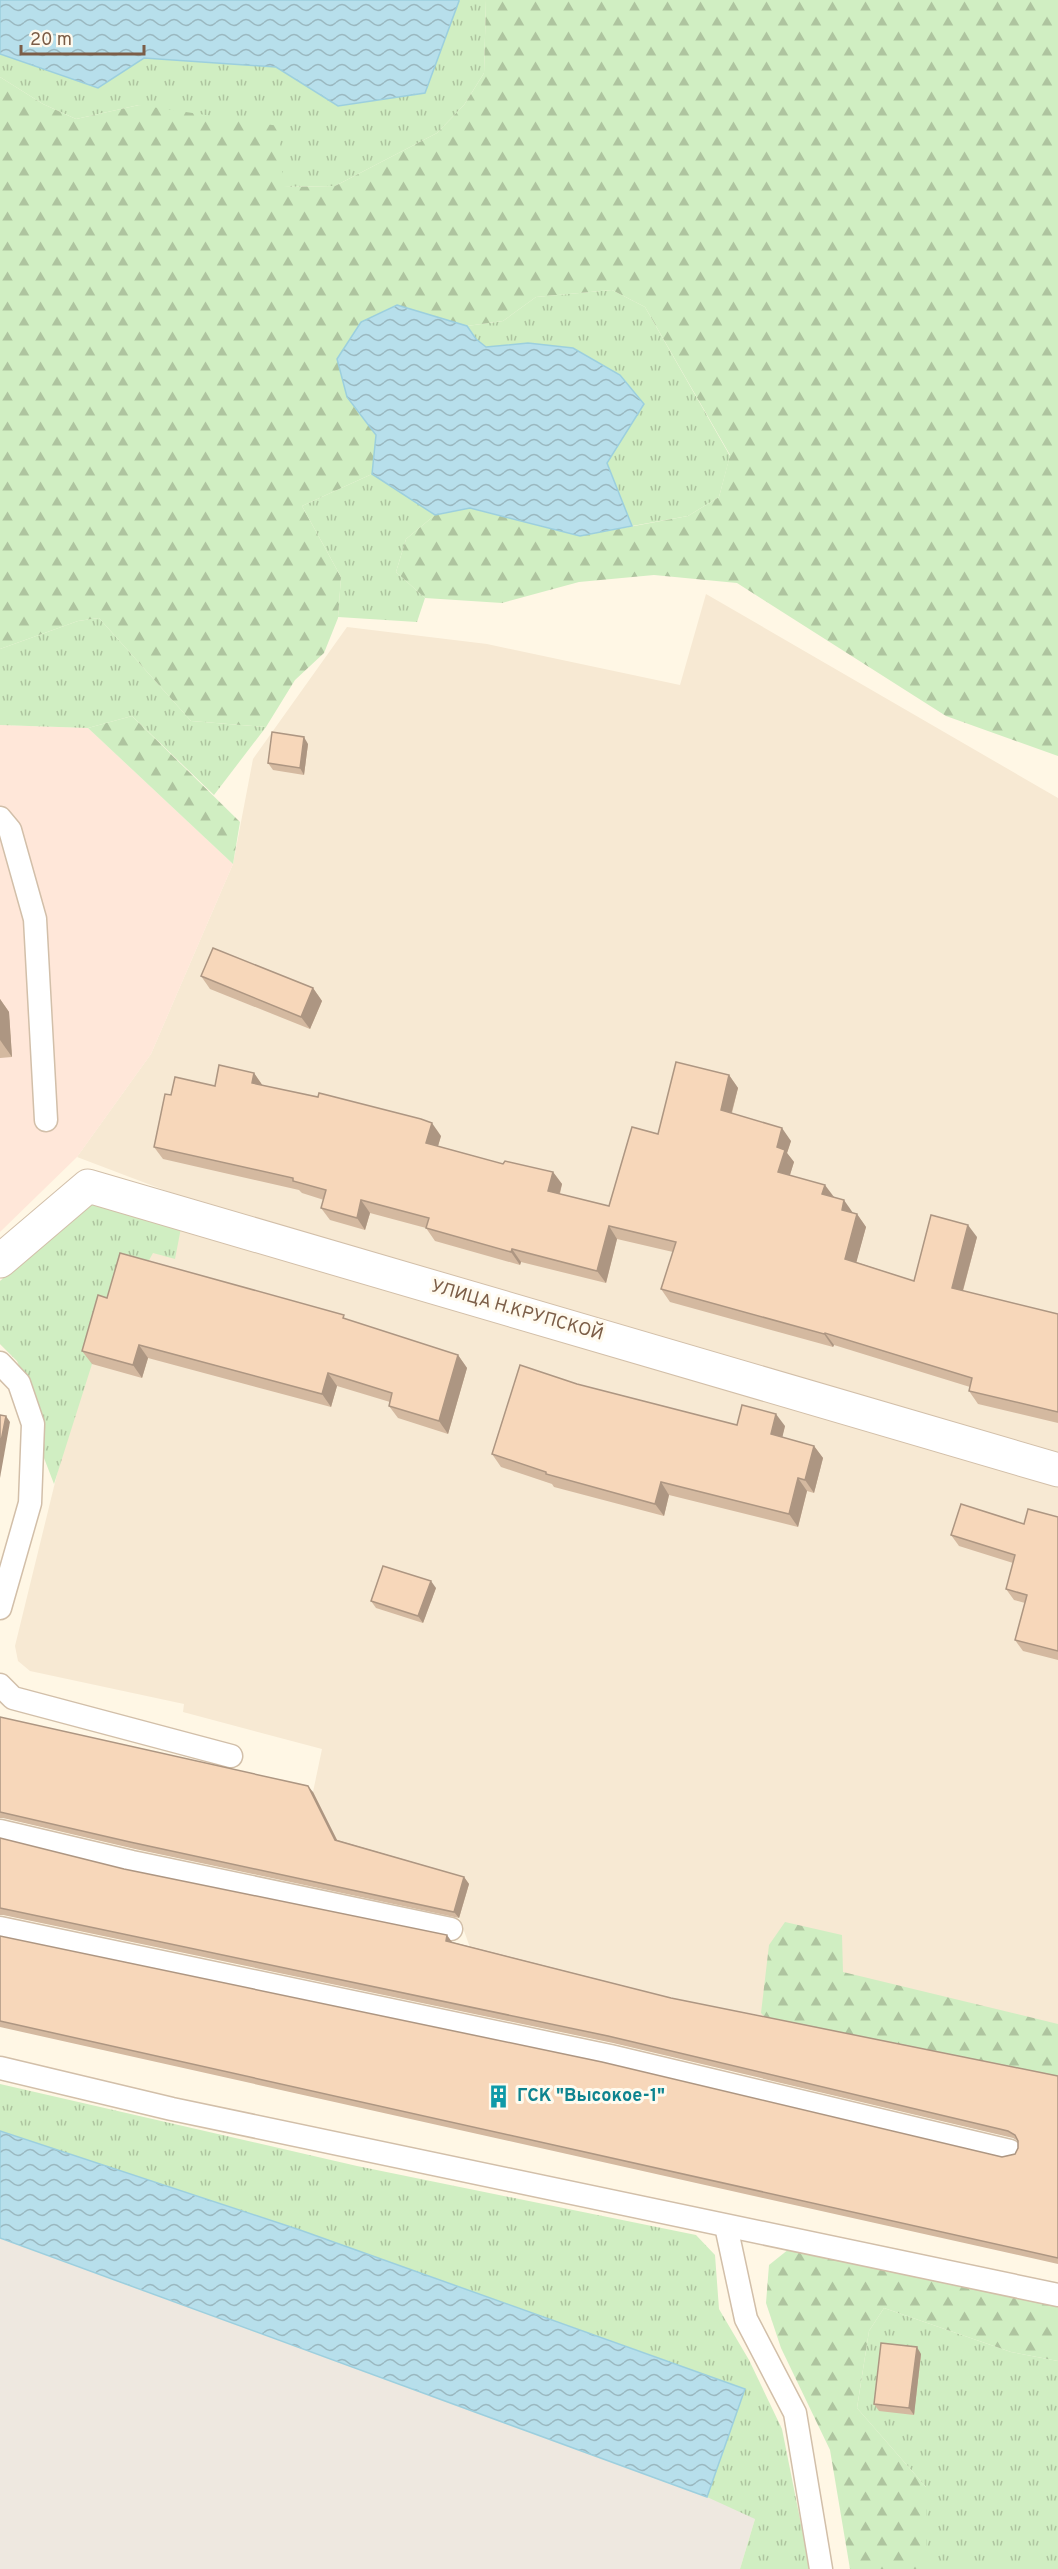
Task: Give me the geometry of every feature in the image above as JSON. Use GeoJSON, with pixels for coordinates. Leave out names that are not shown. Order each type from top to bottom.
{"type":"FeatureCollection","features":[{"type":"Feature","properties":{"kind":"street","name":"УЛИЦА Н.КРУПСКОЙ"},"geometry":{"type":"LineString","coordinates":[[0,1261],[88,1186],[1058,1470]]}},
{"type":"Feature","properties":{"kind":"lane"},"geometry":{"type":"LineString","coordinates":[[0,818],[10,830],[35,919],[46,1120]]}},
{"type":"Feature","properties":{"kind":"lane"},"geometry":{"type":"LineString","coordinates":[[0,1363],[19,1383],[33,1424],[30,1503],[0,1608]]}},
{"type":"Feature","properties":{"kind":"lane"},"geometry":{"type":"LineString","coordinates":[[0,1685],[13,1698],[231,1756]]}},
{"type":"Feature","properties":{"kind":"lane"},"geometry":{"type":"LineString","coordinates":[[0,1831],[132,1862],[452,1929]]}},
{"type":"Feature","properties":{"kind":"lane"},"geometry":{"type":"LineString","coordinates":[[0,1928],[598,2054],[1010,2151]]}},
{"type":"Feature","properties":{"kind":"lane"},"geometry":{"type":"LineString","coordinates":[[0,2068],[172,2109],[1058,2295]]}},
{"type":"Feature","properties":{"kind":"lane"},"geometry":{"type":"LineString","coordinates":[[726,2226],[746,2319],[795,2413],[821,2569]]}},
{"type":"Feature","properties":{"kind":"shaded area"},"geometry":{"type":"Polygon","coordinates":[[[706,594],[1058,798],[1058,1458],[280,1234],[77,1157],[151,1054],[233,864],[253,759],[347,627],[487,644],[680,685],[706,594]]]}},
{"type":"Feature","properties":{"kind":"shaded area"},"geometry":{"type":"Polygon","coordinates":[[[0,725],[88,728],[233,864],[151,1054],[77,1157],[0,1232],[0,725]]]}},
{"type":"Feature","properties":{"kind":"shaded area"},"geometry":{"type":"Polygon","coordinates":[[[94,1203],[1058,1486],[1058,2082],[675,2004],[472,1953],[459,1917],[334,1844],[313,1792],[322,1749],[183,1712],[184,1704],[30,1671],[18,1661],[15,1646],[61,1458],[17,1361],[0,1344],[0,1281],[94,1203]]]}},
{"type":"Feature","properties":{"kind":"shaded area"},"geometry":{"type":"Polygon","coordinates":[[[0,2102],[782,2429],[740,2569],[0,2569],[0,2102]]]}},
{"type":"Feature","properties":{"kind":"green space"},"geometry":{"type":"Polygon","coordinates":[[[459,0],[486,0],[484,73],[464,105],[437,133],[335,186],[283,187],[139,105],[76,119],[43,104],[0,77],[0,54],[98,88],[144,58],[276,67],[338,106],[425,93],[459,0]]]}},
{"type":"Feature","properties":{"kind":"green space"},"geometry":{"type":"Polygon","coordinates":[[[486,0],[1058,0],[1058,756],[946,716],[737,583],[654,575],[579,582],[502,603],[425,598],[396,572],[406,539],[435,515],[470,508],[580,536],[688,516],[719,497],[730,455],[645,307],[612,290],[536,297],[503,321],[467,326],[397,305],[347,397],[376,435],[372,474],[302,506],[341,577],[338,618],[324,653],[295,680],[266,727],[191,721],[99,618],[78,621],[0,649],[0,77],[43,104],[76,119],[139,105],[279,126],[283,187],[335,186],[437,133],[464,105],[484,73],[486,0]]]}},
{"type":"Feature","properties":{"kind":"green space"},"geometry":{"type":"Polygon","coordinates":[[[612,290],[645,307],[730,456],[719,497],[688,516],[632,526],[607,463],[644,404],[620,375],[573,348],[528,343],[486,347],[476,339],[467,326],[503,321],[536,297],[612,290]]]}},
{"type":"Feature","properties":{"kind":"green space"},"geometry":{"type":"Polygon","coordinates":[[[372,474],[435,515],[406,539],[396,572],[425,598],[417,622],[338,617],[341,577],[302,506],[372,474]]]}},
{"type":"Feature","properties":{"kind":"green space"},"geometry":{"type":"Polygon","coordinates":[[[99,618],[191,721],[266,727],[214,795],[132,716],[88,728],[0,725],[0,649],[78,621],[99,618]]]}},
{"type":"Feature","properties":{"kind":"green space"},"geometry":{"type":"Polygon","coordinates":[[[132,716],[240,822],[233,864],[88,728],[132,716]]]}},
{"type":"Feature","properties":{"kind":"green space"},"geometry":{"type":"Polygon","coordinates":[[[94,1203],[181,1228],[175,1259],[153,1253],[92,1364],[54,1484],[44,1458],[36,1403],[17,1361],[0,1344],[0,1281],[94,1203]]]}},
{"type":"Feature","properties":{"kind":"green space"},"geometry":{"type":"Polygon","coordinates":[[[785,1922],[842,1935],[843,1972],[1058,2024],[1058,2082],[771,2024],[761,2013],[769,1945],[785,1922]]]}},
{"type":"Feature","properties":{"kind":"green space"},"geometry":{"type":"Polygon","coordinates":[[[0,2084],[357,2166],[696,2235],[715,2255],[719,2309],[749,2360],[782,2429],[810,2569],[740,2569],[755,2519],[707,2497],[745,2389],[300,2230],[0,2131],[0,2084]]]}},
{"type":"Feature","properties":{"kind":"green space"},"geometry":{"type":"Polygon","coordinates":[[[789,2249],[1058,2307],[1058,2361],[1011,2352],[884,2308],[869,2331],[857,2408],[926,2487],[926,2569],[850,2569],[830,2450],[781,2348],[766,2303],[769,2265],[789,2249]]]}},
{"type":"Feature","properties":{"kind":"green space"},"geometry":{"type":"Polygon","coordinates":[[[884,2308],[1011,2352],[1058,2361],[1058,2569],[926,2569],[926,2487],[857,2408],[869,2331],[884,2308]]]}},
{"type":"Feature","properties":{"kind":"water"},"geometry":{"type":"Polygon","coordinates":[[[0,0],[459,1],[425,93],[338,106],[276,67],[144,58],[98,88],[0,54],[0,0]]]}},
{"type":"Feature","properties":{"kind":"water"},"geometry":{"type":"Polygon","coordinates":[[[397,305],[467,326],[476,339],[486,347],[528,343],[573,348],[620,375],[644,404],[607,463],[632,526],[580,536],[470,508],[435,515],[372,474],[376,435],[347,397],[337,359],[361,322],[397,305]]]}},
{"type":"Feature","properties":{"kind":"water"},"geometry":{"type":"Polygon","coordinates":[[[0,2131],[300,2230],[745,2389],[707,2497],[0,2238],[0,2131]]]}},
{"type":"Feature","properties":{"kind":"building"},"geometry":{"type":"Polygon","coordinates":[[[272,732],[304,737],[300,768],[268,763],[272,732]]]}},
{"type":"Feature","properties":{"kind":"building"},"geometry":{"type":"Polygon","coordinates":[[[213,948],[313,988],[301,1017],[201,976],[213,948]]]}},
{"type":"Feature","properties":{"kind":"building"},"geometry":{"type":"Polygon","coordinates":[[[676,1062],[729,1075],[721,1110],[782,1128],[777,1147],[785,1150],[778,1172],[825,1185],[822,1194],[844,1200],[842,1210],[857,1214],[845,1259],[914,1281],[931,1215],[968,1225],[952,1288],[1058,1314],[1058,1412],[969,1391],[972,1378],[825,1333],[661,1289],[676,1242],[609,1226],[597,1271],[512,1249],[511,1252],[426,1228],[429,1218],[361,1200],[357,1218],[321,1208],[326,1190],[293,1181],[293,1178],[154,1147],[165,1094],[171,1095],[175,1077],[215,1086],[219,1065],[254,1073],[252,1083],[318,1097],[319,1093],[421,1119],[432,1123],[426,1143],[503,1164],[505,1161],[553,1172],[548,1191],[609,1206],[632,1127],[658,1134],[676,1062]]]}},
{"type":"Feature","properties":{"kind":"building"},"geometry":{"type":"Polygon","coordinates":[[[120,1253],[344,1315],[343,1318],[458,1355],[439,1421],[389,1406],[392,1393],[328,1373],[322,1394],[139,1345],[133,1365],[82,1351],[98,1295],[107,1298],[120,1253]]]}},
{"type":"Feature","properties":{"kind":"building"},"geometry":{"type":"Polygon","coordinates":[[[520,1365],[577,1384],[737,1425],[742,1405],[776,1414],[771,1434],[814,1446],[805,1480],[798,1478],[789,1514],[661,1482],[655,1504],[546,1474],[546,1472],[492,1454],[520,1365]]]}},
{"type":"Feature","properties":{"kind":"building"},"geometry":{"type":"Polygon","coordinates":[[[0,1415],[6,1416],[0,1446],[0,1415]]]}},
{"type":"Feature","properties":{"kind":"building"},"geometry":{"type":"Polygon","coordinates":[[[961,1504],[1024,1524],[1028,1509],[1058,1517],[1058,1651],[1015,1640],[1027,1595],[1006,1589],[1015,1555],[951,1535],[961,1504]]]}},
{"type":"Feature","properties":{"kind":"building"},"geometry":{"type":"Polygon","coordinates":[[[383,1566],[431,1581],[418,1616],[371,1601],[383,1566]]]}},
{"type":"Feature","properties":{"kind":"building"},"geometry":{"type":"Polygon","coordinates":[[[0,1717],[308,1786],[335,1840],[464,1877],[454,1912],[0,1812],[0,1717]]]}},
{"type":"Feature","properties":{"kind":"building"},"geometry":{"type":"Polygon","coordinates":[[[0,1838],[124,1869],[447,1935],[446,1941],[671,1998],[1058,2076],[1058,2258],[0,2021],[0,1936],[602,2062],[1002,2157],[1015,2154],[1018,2148],[1015,2135],[1008,2131],[608,2036],[0,1908],[0,1838]]]}},
{"type":"Feature","properties":{"kind":"building"},"geometry":{"type":"Polygon","coordinates":[[[881,2343],[917,2347],[909,2408],[874,2404],[881,2343]]]}},
{"type":"Feature","properties":{"kind":"place","name":"ГСК \"Высокое-1\""},"geometry":{"type":"Point","coordinates":[499,2096]}}]}
